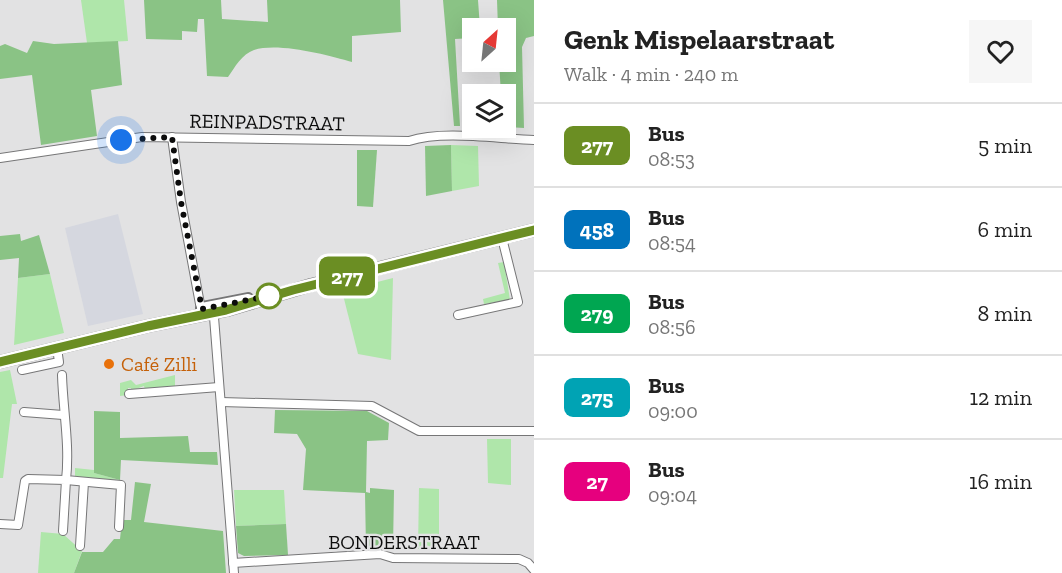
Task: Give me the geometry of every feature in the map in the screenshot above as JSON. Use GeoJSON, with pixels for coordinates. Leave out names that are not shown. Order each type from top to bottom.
{"type":"FeatureCollection","features":[{"type":"Feature","properties":{"kind":"main road"},"geometry":{"type":"LineString","coordinates":[[0,362],[148,326],[213,313],[269,296],[534,230]]}},
{"type":"Feature","properties":{"kind":"main road"},"geometry":{"type":"LineString","coordinates":[[148,326],[167,317],[234,300],[269,296]]}},
{"type":"Feature","properties":{"kind":"street","name":"REINPADSTRAAT"},"geometry":{"type":"LineString","coordinates":[[0,158],[60,147],[142,137],[409,141],[424,136],[473,136],[534,140]]}},
{"type":"Feature","properties":{"kind":"street"},"geometry":{"type":"LineString","coordinates":[[172,137],[181,202],[202,309],[213,313],[234,573]]}},
{"type":"Feature","properties":{"kind":"street"},"geometry":{"type":"LineString","coordinates":[[458,315],[518,302],[502,238]]}},
{"type":"Feature","properties":{"kind":"street"},"geometry":{"type":"LineString","coordinates":[[22,370],[58,362],[57,348]]}},
{"type":"Feature","properties":{"kind":"street"},"geometry":{"type":"LineString","coordinates":[[62,375],[63,415],[69,446],[63,531]]}},
{"type":"Feature","properties":{"kind":"street"},"geometry":{"type":"LineString","coordinates":[[129,394],[219,387]]}},
{"type":"Feature","properties":{"kind":"street"},"geometry":{"type":"LineString","coordinates":[[220,402],[372,406],[419,431],[534,431]]}},
{"type":"Feature","properties":{"kind":"street"},"geometry":{"type":"LineString","coordinates":[[24,412],[63,415]]}},
{"type":"Feature","properties":{"kind":"street"},"geometry":{"type":"LineString","coordinates":[[0,524],[18,525],[25,481],[28,479],[122,485],[119,527]]}},
{"type":"Feature","properties":{"kind":"street"},"geometry":{"type":"LineString","coordinates":[[80,546],[84,482]]}},
{"type":"Feature","properties":{"kind":"street","name":"BONDERSTRAAT"},"geometry":{"type":"LineString","coordinates":[[233,563],[380,554],[393,558],[519,559],[528,563],[534,570]]}},
{"type":"Feature","properties":{"kind":"shaded area"},"geometry":{"type":"Polygon","coordinates":[[[118,214],[143,314],[88,326],[65,228],[118,214]]]}},
{"type":"Feature","properties":{"kind":"green space"},"geometry":{"type":"Polygon","coordinates":[[[81,0],[124,0],[128,41],[87,43],[81,0]]]}},
{"type":"Feature","properties":{"kind":"green space"},"geometry":{"type":"Polygon","coordinates":[[[144,0],[221,0],[222,19],[268,22],[267,0],[400,0],[401,32],[352,36],[352,62],[303,50],[264,48],[246,54],[228,77],[207,76],[204,19],[198,19],[197,32],[182,31],[182,40],[146,39],[144,0]]]}},
{"type":"Feature","properties":{"kind":"green space"},"geometry":{"type":"Polygon","coordinates":[[[443,0],[478,0],[479,18],[462,18],[462,39],[455,39],[460,126],[454,126],[443,0]]]}},
{"type":"Feature","properties":{"kind":"green space"},"geometry":{"type":"Polygon","coordinates":[[[497,0],[534,0],[534,36],[526,38],[522,47],[524,128],[516,128],[516,84],[500,84],[500,72],[516,72],[516,18],[498,18],[497,0]]]}},
{"type":"Feature","properties":{"kind":"green space"},"geometry":{"type":"Polygon","coordinates":[[[33,41],[54,44],[118,41],[122,85],[91,90],[97,136],[41,145],[32,75],[0,79],[0,46],[5,44],[27,53],[33,41]]]}},
{"type":"Feature","properties":{"kind":"green space"},"geometry":{"type":"Polygon","coordinates":[[[451,145],[478,146],[479,186],[452,191],[451,145]]]}},
{"type":"Feature","properties":{"kind":"green space"},"geometry":{"type":"Polygon","coordinates":[[[451,145],[452,191],[426,196],[425,146],[451,145]]]}},
{"type":"Feature","properties":{"kind":"green space"},"geometry":{"type":"Polygon","coordinates":[[[357,150],[377,150],[373,207],[357,206],[357,150]]]}},
{"type":"Feature","properties":{"kind":"green space"},"geometry":{"type":"Polygon","coordinates":[[[20,234],[21,241],[39,235],[50,274],[18,278],[19,258],[0,260],[0,236],[20,234]]]}},
{"type":"Feature","properties":{"kind":"green space"},"geometry":{"type":"Polygon","coordinates":[[[504,262],[510,300],[484,304],[483,299],[505,293],[498,263],[504,262]]]}},
{"type":"Feature","properties":{"kind":"green space"},"geometry":{"type":"Polygon","coordinates":[[[50,274],[64,333],[14,345],[18,278],[50,274]]]}},
{"type":"Feature","properties":{"kind":"green space"},"geometry":{"type":"Polygon","coordinates":[[[393,278],[391,360],[358,354],[342,291],[393,278]]]}},
{"type":"Feature","properties":{"kind":"green space"},"geometry":{"type":"Polygon","coordinates":[[[10,370],[17,404],[12,404],[3,478],[0,478],[0,372],[10,370]]]}},
{"type":"Feature","properties":{"kind":"green space"},"geometry":{"type":"Polygon","coordinates":[[[175,375],[175,387],[145,390],[144,386],[131,391],[131,388],[128,388],[128,395],[120,396],[120,383],[131,380],[136,385],[175,375]]]}},
{"type":"Feature","properties":{"kind":"green space"},"geometry":{"type":"Polygon","coordinates":[[[275,410],[367,411],[389,423],[388,440],[367,441],[366,492],[370,493],[370,488],[394,490],[393,549],[366,549],[365,493],[303,490],[306,449],[297,434],[274,433],[275,410]]]}},
{"type":"Feature","properties":{"kind":"green space"},"geometry":{"type":"Polygon","coordinates":[[[94,411],[120,412],[120,438],[188,436],[190,452],[217,452],[218,465],[121,460],[120,480],[94,473],[94,411]]]}},
{"type":"Feature","properties":{"kind":"green space"},"geometry":{"type":"Polygon","coordinates":[[[487,439],[511,439],[511,485],[488,483],[487,439]]]}},
{"type":"Feature","properties":{"kind":"green space"},"geometry":{"type":"Polygon","coordinates":[[[75,468],[94,470],[94,473],[120,480],[75,478],[75,468]]]}},
{"type":"Feature","properties":{"kind":"green space"},"geometry":{"type":"Polygon","coordinates":[[[135,482],[151,484],[144,522],[223,531],[226,573],[74,573],[82,552],[103,552],[114,539],[120,539],[122,520],[131,520],[135,482]]]}},
{"type":"Feature","properties":{"kind":"green space"},"geometry":{"type":"Polygon","coordinates":[[[419,488],[439,489],[439,550],[418,549],[419,488]]]}},
{"type":"Feature","properties":{"kind":"green space"},"geometry":{"type":"Polygon","coordinates":[[[234,490],[284,490],[286,524],[236,526],[234,490]]]}},
{"type":"Feature","properties":{"kind":"green space"},"geometry":{"type":"Polygon","coordinates":[[[286,524],[288,555],[244,556],[238,553],[236,526],[286,524]]]}},
{"type":"Feature","properties":{"kind":"green space"},"geometry":{"type":"Polygon","coordinates":[[[41,532],[63,534],[82,551],[74,573],[38,573],[41,532]]]}},
{"type":"Feature","properties":{"kind":"bus line","name":"277"},"geometry":{"type":"LineString","coordinates":[[0,362],[148,326],[168,324],[226,310],[269,296],[534,230]]}},
{"type":"Feature","properties":{"kind":"place","name":"Café Zilli"},"geometry":{"type":"Point","coordinates":[109,364]}},
{"type":"Feature","properties":{"kind":"route"},"geometry":{"type":"LineString","coordinates":[[121,140],[172,137],[181,202],[202,309],[234,300],[269,296]]}}]}
